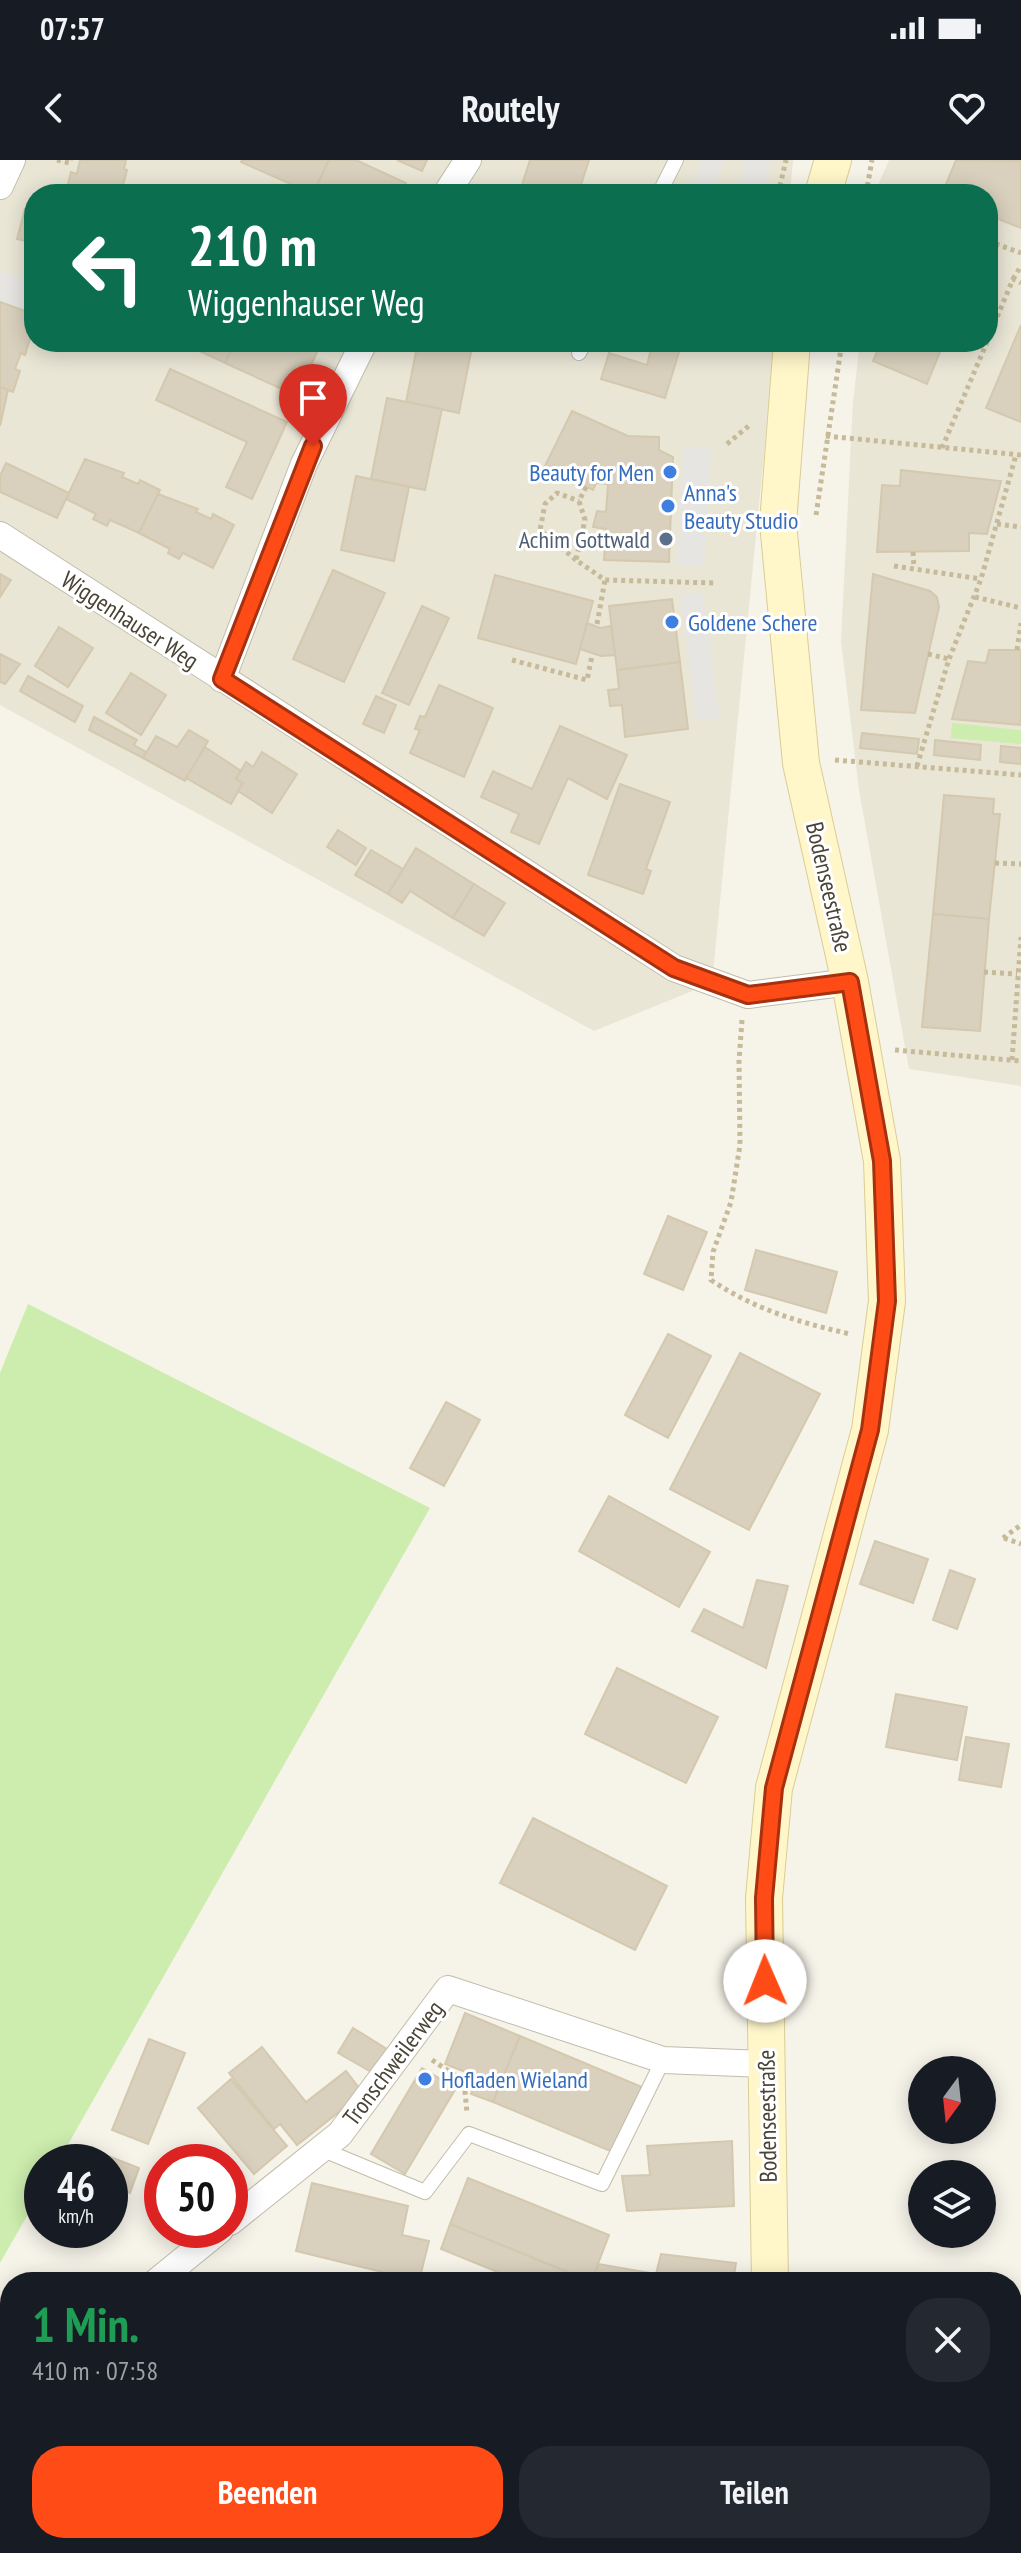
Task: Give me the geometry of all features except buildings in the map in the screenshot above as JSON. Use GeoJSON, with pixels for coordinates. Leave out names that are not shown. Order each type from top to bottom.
{"type":"FeatureCollection","features":[{"type":"Feature","properties":{"kind":"main road"},"geometry":{"type":"LineString","coordinates":[[826,184],[833,160]]}},
{"type":"Feature","properties":{"kind":"main road","name":"Bodenseestraße"},"geometry":{"type":"LineString","coordinates":[[770,2272],[764,1898],[774,1788],[867,1445],[887,1301],[882,1161],[850,982],[801,763],[779,535],[791,352]]}},
{"type":"Feature","properties":{"kind":"street"},"geometry":{"type":"LineString","coordinates":[[0,186],[12,160]]}},
{"type":"Feature","properties":{"kind":"street"},"geometry":{"type":"LineString","coordinates":[[452,184],[468,160]]}},
{"type":"Feature","properties":{"kind":"street"},"geometry":{"type":"LineString","coordinates":[[222,679],[304,464],[359,352]]}},
{"type":"Feature","properties":{"kind":"street","name":"Wiggenhauser Weg"},"geometry":{"type":"LineString","coordinates":[[0,535],[674,968],[748,995],[850,982]]}},
{"type":"Feature","properties":{"kind":"street","name":"Tronschweilerweg"},"geometry":{"type":"LineString","coordinates":[[248,2208],[340,2134],[448,1989],[663,2060],[766,2064]]}},
{"type":"Feature","properties":{"kind":"street"},"geometry":{"type":"LineString","coordinates":[[168,2272],[198,2248]]}},
{"type":"Feature","properties":{"kind":"lane"},"geometry":{"type":"LineString","coordinates":[[664,184],[676,160]]}},
{"type":"Feature","properties":{"kind":"lane"},"geometry":{"type":"LineString","coordinates":[[321,2149],[425,2192],[469,2134],[602,2184],[663,2060]]}},
{"type":"Feature","properties":{"kind":"path"},"geometry":{"type":"LineString","coordinates":[[57,160],[70,163],[71,160]]}},
{"type":"Feature","properties":{"kind":"path"},"geometry":{"type":"LineString","coordinates":[[780,184],[786,160]]}},
{"type":"Feature","properties":{"kind":"path"},"geometry":{"type":"LineString","coordinates":[[868,184],[872,160]]}},
{"type":"Feature","properties":{"kind":"path"},"geometry":{"type":"LineString","coordinates":[[998,245],[1021,253]]}},
{"type":"Feature","properties":{"kind":"path"},"geometry":{"type":"LineString","coordinates":[[998,315],[1021,266]]}},
{"type":"Feature","properties":{"kind":"path"},"geometry":{"type":"LineString","coordinates":[[1013,279],[1021,283]]}},
{"type":"Feature","properties":{"kind":"path"},"geometry":{"type":"LineString","coordinates":[[815,525],[840,352]]}},
{"type":"Feature","properties":{"kind":"path"},"geometry":{"type":"LineString","coordinates":[[942,449],[982,352]]}},
{"type":"Feature","properties":{"kind":"path"},"geometry":{"type":"LineString","coordinates":[[727,444],[762,414]]}},
{"type":"Feature","properties":{"kind":"path"},"geometry":{"type":"LineString","coordinates":[[826,436],[1018,455],[981,579],[949,659],[917,766]]}},
{"type":"Feature","properties":{"kind":"path"},"geometry":{"type":"LineString","coordinates":[[576,560],[585,520],[579,501],[586,487]]}},
{"type":"Feature","properties":{"kind":"path"},"geometry":{"type":"LineString","coordinates":[[579,501],[557,493],[545,504],[540,530],[605,580],[716,583]]}},
{"type":"Feature","properties":{"kind":"path"},"geometry":{"type":"LineString","coordinates":[[585,520],[594,519]]}},
{"type":"Feature","properties":{"kind":"path"},"geometry":{"type":"LineString","coordinates":[[997,524],[1021,527]]}},
{"type":"Feature","properties":{"kind":"path"},"geometry":{"type":"LineString","coordinates":[[913,552],[914,568]]}},
{"type":"Feature","properties":{"kind":"path"},"geometry":{"type":"LineString","coordinates":[[894,566],[981,579]]}},
{"type":"Feature","properties":{"kind":"path"},"geometry":{"type":"LineString","coordinates":[[597,624],[605,580]]}},
{"type":"Feature","properties":{"kind":"path"},"geometry":{"type":"LineString","coordinates":[[975,597],[1021,608]]}},
{"type":"Feature","properties":{"kind":"path"},"geometry":{"type":"LineString","coordinates":[[1017,650],[1021,623]]}},
{"type":"Feature","properties":{"kind":"path"},"geometry":{"type":"LineString","coordinates":[[928,654],[949,659]]}},
{"type":"Feature","properties":{"kind":"path"},"geometry":{"type":"LineString","coordinates":[[512,660],[587,680],[592,656]]}},
{"type":"Feature","properties":{"kind":"path"},"geometry":{"type":"LineString","coordinates":[[825,760],[1021,775]]}},
{"type":"Feature","properties":{"kind":"path"},"geometry":{"type":"LineString","coordinates":[[995,863],[1021,864]]}},
{"type":"Feature","properties":{"kind":"path"},"geometry":{"type":"LineString","coordinates":[[1012,1060],[1021,937]]}},
{"type":"Feature","properties":{"kind":"path"},"geometry":{"type":"LineString","coordinates":[[984,972],[1017,974]]}},
{"type":"Feature","properties":{"kind":"path"},"geometry":{"type":"LineString","coordinates":[[748,995],[741,1022],[740,1145],[731,1202],[713,1252],[711,1280],[738,1298],[789,1320],[861,1337],[881,1345]]}},
{"type":"Feature","properties":{"kind":"path"},"geometry":{"type":"LineString","coordinates":[[891,1049],[1021,1061]]}},
{"type":"Feature","properties":{"kind":"path"},"geometry":{"type":"LineString","coordinates":[[1021,1525],[1003,1538],[1021,1544]]}},
{"type":"Feature","properties":{"kind":"path"},"geometry":{"type":"LineString","coordinates":[[408,2043],[464,2081],[469,2134]]}},
{"type":"Feature","properties":{"kind":"shaded area"},"geometry":{"type":"Polygon","coordinates":[[[0,160],[793,160],[791,184],[24,184],[24,352],[774,352],[712,983],[594,1031],[0,705],[0,160]]]}},
{"type":"Feature","properties":{"kind":"shaded area"},"geometry":{"type":"Polygon","coordinates":[[[701,160],[724,160],[716,184],[693,184],[701,160]]]}},
{"type":"Feature","properties":{"kind":"shaded area"},"geometry":{"type":"Polygon","coordinates":[[[745,160],[771,160],[766,184],[740,184],[745,160]]]}},
{"type":"Feature","properties":{"kind":"shaded area"},"geometry":{"type":"Polygon","coordinates":[[[889,160],[1021,160],[1021,1086],[909,1069],[859,790],[841,641],[853,402],[859,352],[998,352],[998,184],[879,183],[889,160]]]}},
{"type":"Feature","properties":{"kind":"shaded area"},"geometry":{"type":"Polygon","coordinates":[[[0,272],[24,278],[24,309],[0,302],[0,272]]]}},
{"type":"Feature","properties":{"kind":"shaded area"},"geometry":{"type":"Polygon","coordinates":[[[684,447],[711,448],[704,566],[677,565],[684,447]]]}},
{"type":"Feature","properties":{"kind":"shaded area"},"geometry":{"type":"Polygon","coordinates":[[[703,592],[720,718],[697,721],[680,595],[703,592]]]}},
{"type":"Feature","properties":{"kind":"green space"},"geometry":{"type":"Polygon","coordinates":[[[952,723],[1021,730],[1021,744],[951,738],[952,723]]]}},
{"type":"Feature","properties":{"kind":"green space"},"geometry":{"type":"Polygon","coordinates":[[[28,1304],[430,1508],[68,2144],[24,2144],[24,2221],[0,2263],[0,1373],[28,1304]]]}},
{"type":"Feature","properties":{"kind":"place","name":"Beauty for Men"},"geometry":{"type":"Point","coordinates":[670,472]}},
{"type":"Feature","properties":{"kind":"place","name":"Anna's Beauty Studio"},"geometry":{"type":"Point","coordinates":[668,506]}},
{"type":"Feature","properties":{"kind":"place","name":"Achim Gottwald"},"geometry":{"type":"Point","coordinates":[666,539]}},
{"type":"Feature","properties":{"kind":"place","name":"Goldene Schere"},"geometry":{"type":"Point","coordinates":[672,622]}},
{"type":"Feature","properties":{"kind":"place","name":"Hofladen Wieland"},"geometry":{"type":"Point","coordinates":[425,2079]}},
{"type":"Feature","properties":{"kind":"route"},"geometry":{"type":"LineString","coordinates":[[313,446],[222,679],[674,968],[748,995],[850,982],[882,1161],[887,1301],[870,1430],[856,1491],[774,1788],[764,1898],[765,1981]]}}]}
